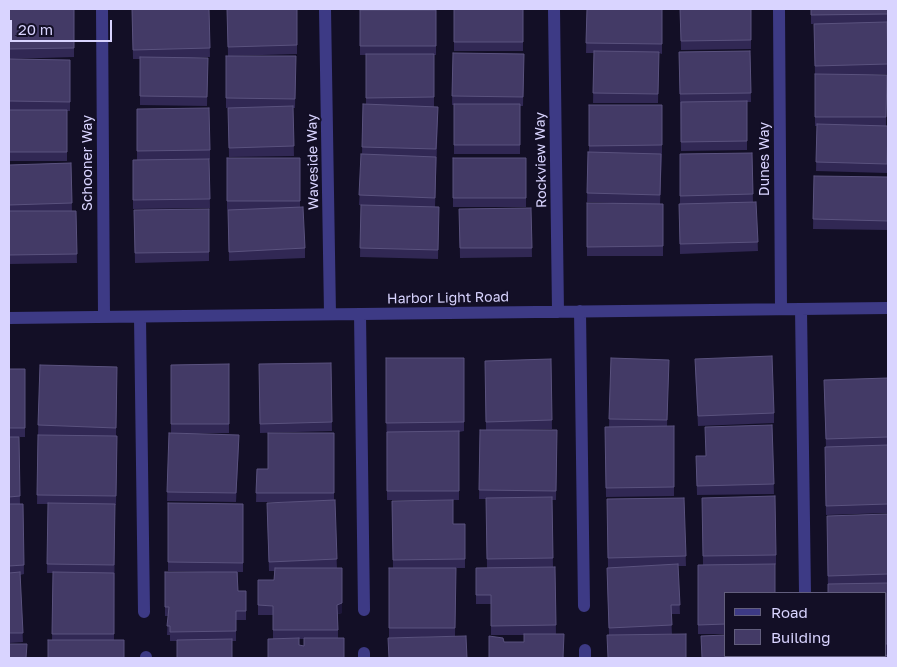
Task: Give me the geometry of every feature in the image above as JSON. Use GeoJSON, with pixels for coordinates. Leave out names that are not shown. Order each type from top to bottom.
{"type":"FeatureCollection","features":[{"type":"Feature","properties":{"kind":"street","name":"Schooner Way"},"geometry":{"type":"LineString","coordinates":[[102,9],[104,317]]}},
{"type":"Feature","properties":{"kind":"street","name":"Waveside Way"},"geometry":{"type":"LineString","coordinates":[[325,9],[330,314]]}},
{"type":"Feature","properties":{"kind":"street","name":"Rockview Way"},"geometry":{"type":"LineString","coordinates":[[554,9],[558,312]]}},
{"type":"Feature","properties":{"kind":"street","name":"Dunes Way"},"geometry":{"type":"LineString","coordinates":[[779,9],[781,309]]}},
{"type":"Feature","properties":{"kind":"street","name":"Harbor Light Road"},"geometry":{"type":"LineString","coordinates":[[9,318],[888,308]]}},
{"type":"Feature","properties":{"kind":"street"},"geometry":{"type":"LineString","coordinates":[[802,309],[805,592]]}},
{"type":"Feature","properties":{"kind":"street"},"geometry":{"type":"LineString","coordinates":[[580,311],[584,606]]}},
{"type":"Feature","properties":{"kind":"street"},"geometry":{"type":"LineString","coordinates":[[360,314],[364,610]]}},
{"type":"Feature","properties":{"kind":"street"},"geometry":{"type":"LineString","coordinates":[[140,317],[144,612]]}},
{"type":"Feature","properties":{"kind":"building"},"geometry":{"type":"Polygon","coordinates":[[[9,9],[74,9],[74,48],[9,49],[9,9]]]}},
{"type":"Feature","properties":{"kind":"building"},"geometry":{"type":"Polygon","coordinates":[[[132,9],[209,9],[210,48],[133,50],[132,9]]]}},
{"type":"Feature","properties":{"kind":"building"},"geometry":{"type":"Polygon","coordinates":[[[227,9],[297,9],[297,45],[228,47],[227,9]]]}},
{"type":"Feature","properties":{"kind":"building"},"geometry":{"type":"Polygon","coordinates":[[[454,9],[523,9],[523,42],[454,42],[454,9]]]}},
{"type":"Feature","properties":{"kind":"building"},"geometry":{"type":"Polygon","coordinates":[[[587,9],[662,9],[662,44],[586,43],[587,9]]]}},
{"type":"Feature","properties":{"kind":"building"},"geometry":{"type":"Polygon","coordinates":[[[680,9],[751,9],[751,40],[681,41],[680,9]]]}},
{"type":"Feature","properties":{"kind":"building"},"geometry":{"type":"Polygon","coordinates":[[[811,9],[888,9],[888,14],[811,15],[811,9]]]}},
{"type":"Feature","properties":{"kind":"building"},"geometry":{"type":"Polygon","coordinates":[[[360,10],[436,10],[436,46],[360,46],[360,10]]]}},
{"type":"Feature","properties":{"kind":"building"},"geometry":{"type":"Polygon","coordinates":[[[887,22],[888,64],[815,66],[814,24],[887,22]]]}},
{"type":"Feature","properties":{"kind":"building"},"geometry":{"type":"Polygon","coordinates":[[[594,51],[659,52],[658,94],[593,93],[594,51]]]}},
{"type":"Feature","properties":{"kind":"building"},"geometry":{"type":"Polygon","coordinates":[[[750,51],[751,93],[680,94],[679,52],[750,51]]]}},
{"type":"Feature","properties":{"kind":"building"},"geometry":{"type":"Polygon","coordinates":[[[453,53],[524,54],[523,97],[452,96],[453,53]]]}},
{"type":"Feature","properties":{"kind":"building"},"geometry":{"type":"Polygon","coordinates":[[[366,54],[434,54],[434,97],[366,98],[366,54]]]}},
{"type":"Feature","properties":{"kind":"building"},"geometry":{"type":"Polygon","coordinates":[[[226,56],[296,56],[295,99],[226,98],[226,56]]]}},
{"type":"Feature","properties":{"kind":"building"},"geometry":{"type":"Polygon","coordinates":[[[140,57],[208,58],[207,97],[140,96],[140,57]]]}},
{"type":"Feature","properties":{"kind":"building"},"geometry":{"type":"Polygon","coordinates":[[[9,59],[70,60],[70,102],[9,101],[9,59]]]}},
{"type":"Feature","properties":{"kind":"building"},"geometry":{"type":"Polygon","coordinates":[[[815,74],[887,75],[886,117],[815,117],[815,74]]]}},
{"type":"Feature","properties":{"kind":"building"},"geometry":{"type":"Polygon","coordinates":[[[747,101],[747,141],[681,142],[681,102],[747,101]]]}},
{"type":"Feature","properties":{"kind":"building"},"geometry":{"type":"Polygon","coordinates":[[[363,104],[438,107],[436,149],[362,147],[363,104]]]}},
{"type":"Feature","properties":{"kind":"building"},"geometry":{"type":"Polygon","coordinates":[[[454,104],[520,104],[520,145],[454,145],[454,104]]]}},
{"type":"Feature","properties":{"kind":"building"},"geometry":{"type":"Polygon","coordinates":[[[589,105],[662,105],[662,145],[589,146],[589,105]]]}},
{"type":"Feature","properties":{"kind":"building"},"geometry":{"type":"Polygon","coordinates":[[[293,106],[294,146],[229,148],[228,108],[293,106]]]}},
{"type":"Feature","properties":{"kind":"building"},"geometry":{"type":"Polygon","coordinates":[[[209,108],[210,150],[137,151],[137,109],[209,108]]]}},
{"type":"Feature","properties":{"kind":"building"},"geometry":{"type":"Polygon","coordinates":[[[9,110],[67,110],[67,152],[9,152],[9,110]]]}},
{"type":"Feature","properties":{"kind":"building"},"geometry":{"type":"Polygon","coordinates":[[[817,124],[888,126],[887,164],[816,162],[817,124]]]}},
{"type":"Feature","properties":{"kind":"building"},"geometry":{"type":"Polygon","coordinates":[[[588,152],[661,154],[660,195],[587,193],[588,152]]]}},
{"type":"Feature","properties":{"kind":"building"},"geometry":{"type":"Polygon","coordinates":[[[752,153],[753,194],[680,196],[680,154],[752,153]]]}},
{"type":"Feature","properties":{"kind":"building"},"geometry":{"type":"Polygon","coordinates":[[[361,154],[436,157],[435,198],[359,195],[361,154]]]}},
{"type":"Feature","properties":{"kind":"building"},"geometry":{"type":"Polygon","coordinates":[[[227,158],[300,158],[300,201],[227,201],[227,158]]]}},
{"type":"Feature","properties":{"kind":"building"},"geometry":{"type":"Polygon","coordinates":[[[453,158],[526,158],[526,198],[453,198],[453,158]]]}},
{"type":"Feature","properties":{"kind":"building"},"geometry":{"type":"Polygon","coordinates":[[[209,159],[210,199],[133,200],[133,160],[209,159]]]}},
{"type":"Feature","properties":{"kind":"building"},"geometry":{"type":"Polygon","coordinates":[[[71,163],[72,203],[9,205],[9,165],[71,163]]]}},
{"type":"Feature","properties":{"kind":"building"},"geometry":{"type":"Polygon","coordinates":[[[814,176],[888,177],[888,221],[813,219],[814,176]]]}},
{"type":"Feature","properties":{"kind":"building"},"geometry":{"type":"Polygon","coordinates":[[[756,202],[758,242],[680,244],[679,204],[756,202]]]}},
{"type":"Feature","properties":{"kind":"building"},"geometry":{"type":"Polygon","coordinates":[[[587,203],[663,204],[663,246],[587,247],[587,203]]]}},
{"type":"Feature","properties":{"kind":"building"},"geometry":{"type":"Polygon","coordinates":[[[361,205],[439,207],[438,250],[360,248],[361,205]]]}},
{"type":"Feature","properties":{"kind":"building"},"geometry":{"type":"Polygon","coordinates":[[[303,207],[305,248],[229,252],[228,210],[303,207]]]}},
{"type":"Feature","properties":{"kind":"building"},"geometry":{"type":"Polygon","coordinates":[[[531,208],[532,248],[460,248],[459,209],[531,208]]]}},
{"type":"Feature","properties":{"kind":"building"},"geometry":{"type":"Polygon","coordinates":[[[209,209],[209,252],[135,253],[134,210],[209,209]]]}},
{"type":"Feature","properties":{"kind":"building"},"geometry":{"type":"Polygon","coordinates":[[[9,211],[76,211],[77,254],[9,255],[9,211]]]}},
{"type":"Feature","properties":{"kind":"building"},"geometry":{"type":"Polygon","coordinates":[[[772,356],[774,413],[698,416],[695,359],[772,356]]]}},
{"type":"Feature","properties":{"kind":"building"},"geometry":{"type":"Polygon","coordinates":[[[386,358],[464,358],[464,422],[386,423],[386,358]]]}},
{"type":"Feature","properties":{"kind":"building"},"geometry":{"type":"Polygon","coordinates":[[[611,358],[669,360],[667,420],[609,419],[611,358]]]}},
{"type":"Feature","properties":{"kind":"building"},"geometry":{"type":"Polygon","coordinates":[[[551,359],[552,420],[486,422],[485,361],[551,359]]]}},
{"type":"Feature","properties":{"kind":"building"},"geometry":{"type":"Polygon","coordinates":[[[331,363],[332,422],[260,424],[259,364],[331,363]]]}},
{"type":"Feature","properties":{"kind":"building"},"geometry":{"type":"Polygon","coordinates":[[[229,364],[229,424],[171,424],[171,365],[229,364]]]}},
{"type":"Feature","properties":{"kind":"building"},"geometry":{"type":"Polygon","coordinates":[[[40,365],[117,367],[116,428],[38,425],[40,365]]]}},
{"type":"Feature","properties":{"kind":"building"},"geometry":{"type":"Polygon","coordinates":[[[9,369],[25,369],[25,428],[9,428],[9,369]]]}},
{"type":"Feature","properties":{"kind":"building"},"geometry":{"type":"Polygon","coordinates":[[[888,378],[888,437],[826,439],[824,380],[888,378]]]}},
{"type":"Feature","properties":{"kind":"building"},"geometry":{"type":"Polygon","coordinates":[[[772,425],[774,484],[697,486],[696,456],[706,456],[705,427],[772,425]]]}},
{"type":"Feature","properties":{"kind":"building"},"geometry":{"type":"Polygon","coordinates":[[[674,426],[674,487],[606,488],[605,427],[674,426]]]}},
{"type":"Feature","properties":{"kind":"building"},"geometry":{"type":"Polygon","coordinates":[[[480,430],[557,430],[556,491],[479,490],[480,430]]]}},
{"type":"Feature","properties":{"kind":"building"},"geometry":{"type":"Polygon","coordinates":[[[459,431],[459,491],[387,491],[387,432],[459,431]]]}},
{"type":"Feature","properties":{"kind":"building"},"geometry":{"type":"Polygon","coordinates":[[[169,433],[239,435],[236,493],[167,492],[169,433]]]}},
{"type":"Feature","properties":{"kind":"building"},"geometry":{"type":"Polygon","coordinates":[[[268,433],[334,433],[334,493],[256,493],[257,469],[268,469],[268,433]]]}},
{"type":"Feature","properties":{"kind":"building"},"geometry":{"type":"Polygon","coordinates":[[[38,435],[117,436],[116,496],[37,495],[38,435]]]}},
{"type":"Feature","properties":{"kind":"building"},"geometry":{"type":"Polygon","coordinates":[[[9,437],[19,437],[20,496],[9,497],[9,437]]]}},
{"type":"Feature","properties":{"kind":"building"},"geometry":{"type":"Polygon","coordinates":[[[888,445],[888,504],[826,506],[825,447],[888,445]]]}},
{"type":"Feature","properties":{"kind":"building"},"geometry":{"type":"Polygon","coordinates":[[[775,496],[776,555],[703,556],[702,498],[775,496]]]}},
{"type":"Feature","properties":{"kind":"building"},"geometry":{"type":"Polygon","coordinates":[[[552,497],[553,558],[487,559],[486,498],[552,497]]]}},
{"type":"Feature","properties":{"kind":"building"},"geometry":{"type":"Polygon","coordinates":[[[684,498],[686,556],[608,558],[607,499],[684,498]]]}},
{"type":"Feature","properties":{"kind":"building"},"geometry":{"type":"Polygon","coordinates":[[[335,500],[337,559],[269,562],[267,503],[335,500]]]}},
{"type":"Feature","properties":{"kind":"building"},"geometry":{"type":"Polygon","coordinates":[[[453,500],[453,524],[465,524],[465,559],[393,560],[392,501],[453,500]]]}},
{"type":"Feature","properties":{"kind":"building"},"geometry":{"type":"Polygon","coordinates":[[[48,503],[115,504],[114,565],[47,564],[48,503]]]}},
{"type":"Feature","properties":{"kind":"building"},"geometry":{"type":"Polygon","coordinates":[[[168,503],[243,504],[243,563],[168,562],[168,503]]]}},
{"type":"Feature","properties":{"kind":"building"},"geometry":{"type":"Polygon","coordinates":[[[9,504],[23,504],[24,565],[9,566],[9,504]]]}},
{"type":"Feature","properties":{"kind":"building"},"geometry":{"type":"Polygon","coordinates":[[[888,514],[888,574],[828,576],[827,516],[888,514]]]}},
{"type":"Feature","properties":{"kind":"building"},"geometry":{"type":"Polygon","coordinates":[[[678,564],[680,605],[671,605],[672,625],[609,628],[607,568],[678,564]]]}},
{"type":"Feature","properties":{"kind":"building"},"geometry":{"type":"Polygon","coordinates":[[[775,564],[775,592],[724,592],[724,624],[698,625],[698,565],[775,564]]]}},
{"type":"Feature","properties":{"kind":"building"},"geometry":{"type":"Polygon","coordinates":[[[555,567],[556,625],[491,626],[491,595],[476,595],[476,568],[555,567]]]}},
{"type":"Feature","properties":{"kind":"building"},"geometry":{"type":"Polygon","coordinates":[[[275,568],[342,568],[342,603],[337,605],[338,630],[273,630],[273,606],[258,605],[258,580],[274,580],[275,568]]]}},
{"type":"Feature","properties":{"kind":"building"},"geometry":{"type":"Polygon","coordinates":[[[389,568],[456,568],[455,628],[389,628],[389,568]]]}},
{"type":"Feature","properties":{"kind":"building"},"geometry":{"type":"Polygon","coordinates":[[[20,572],[23,633],[9,633],[9,573],[20,572]]]}},
{"type":"Feature","properties":{"kind":"building"},"geometry":{"type":"Polygon","coordinates":[[[53,572],[114,573],[114,634],[52,634],[53,572]]]}},
{"type":"Feature","properties":{"kind":"building"},"geometry":{"type":"Polygon","coordinates":[[[165,572],[237,572],[238,591],[246,591],[246,611],[236,611],[236,631],[170,632],[170,626],[167,626],[169,607],[165,607],[165,572]]]}},
{"type":"Feature","properties":{"kind":"building"},"geometry":{"type":"Polygon","coordinates":[[[888,583],[888,644],[887,592],[828,592],[828,584],[888,583]]]}},
{"type":"Feature","properties":{"kind":"building"},"geometry":{"type":"Polygon","coordinates":[[[524,634],[564,634],[563,658],[489,658],[489,636],[503,638],[504,642],[524,642],[524,634]]]}},
{"type":"Feature","properties":{"kind":"building"},"geometry":{"type":"Polygon","coordinates":[[[686,634],[686,658],[608,658],[607,635],[686,634]]]}},
{"type":"Feature","properties":{"kind":"building"},"geometry":{"type":"Polygon","coordinates":[[[724,635],[724,657],[778,658],[702,658],[701,636],[724,635]]]}},
{"type":"Feature","properties":{"kind":"building"},"geometry":{"type":"Polygon","coordinates":[[[466,636],[467,658],[389,658],[388,638],[466,636]]]}},
{"type":"Feature","properties":{"kind":"building"},"geometry":{"type":"Polygon","coordinates":[[[299,638],[299,645],[304,646],[304,638],[344,638],[344,658],[268,658],[268,639],[299,638]]]}},
{"type":"Feature","properties":{"kind":"building"},"geometry":{"type":"Polygon","coordinates":[[[232,639],[232,658],[177,658],[177,640],[232,639]]]}},
{"type":"Feature","properties":{"kind":"building"},"geometry":{"type":"Polygon","coordinates":[[[48,640],[124,640],[124,658],[48,658],[48,640]]]}},
{"type":"Feature","properties":{"kind":"building"},"geometry":{"type":"Polygon","coordinates":[[[9,644],[27,644],[26,658],[9,658],[9,644]]]}},
{"type":"Feature","properties":{"kind":"building"},"geometry":{"type":"Polygon","coordinates":[[[888,655],[888,658],[829,658],[887,657],[888,655]]]}}]}
